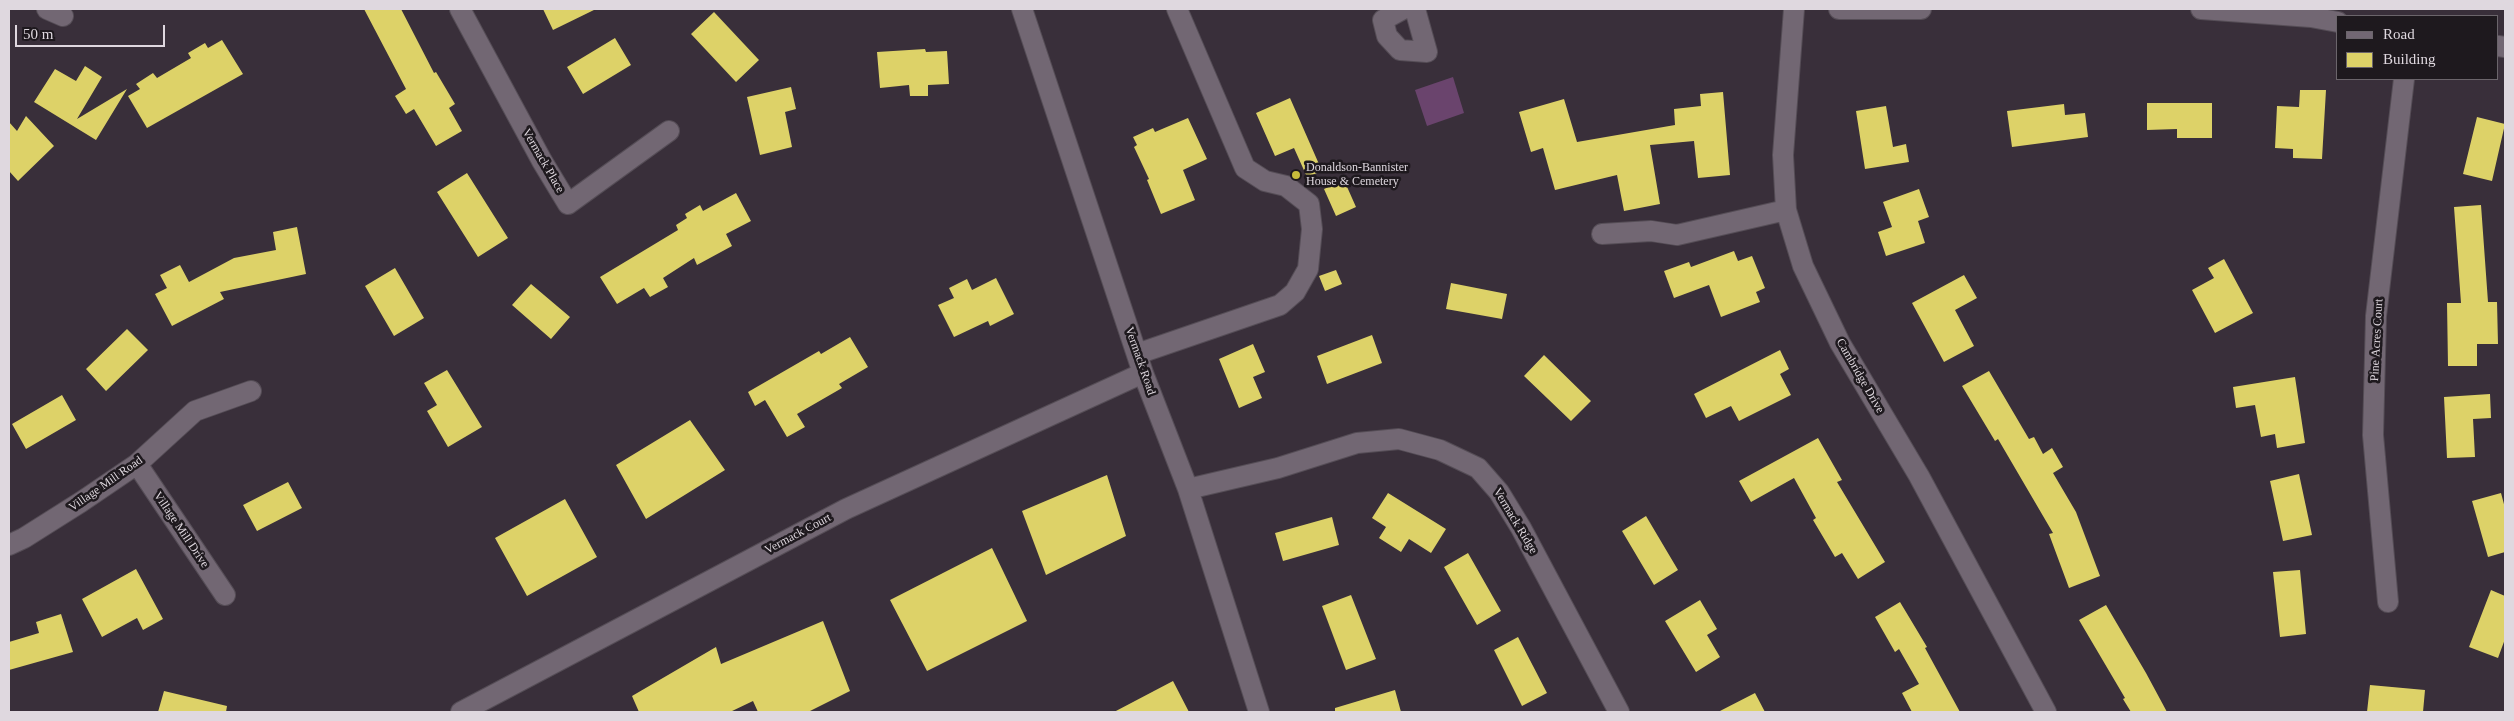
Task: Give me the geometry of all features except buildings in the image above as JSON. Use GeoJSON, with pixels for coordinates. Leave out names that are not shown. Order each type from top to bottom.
{"type":"FeatureCollection","features":[{"type":"Feature","properties":{"kind":"street","name":"Vermack Place"},"geometry":{"type":"LineString","coordinates":[[460,9],[542,161],[568,204],[669,130]]}},
{"type":"Feature","properties":{"kind":"street","name":"Vermack Road"},"geometry":{"type":"LineString","coordinates":[[1022,9],[1140,363],[1188,489],[1259,712]]}},
{"type":"Feature","properties":{"kind":"street","name":"Vermack Court"},"geometry":{"type":"LineString","coordinates":[[461,712],[846,509],[1140,363],[1280,305],[1295,292],[1308,269],[1312,229],[1309,204],[1286,186],[1264,182],[1245,168],[1177,9]]}},
{"type":"Feature","properties":{"kind":"street"},"geometry":{"type":"LineString","coordinates":[[1403,9],[1382,20],[1386,36],[1400,50],[1427,52],[1415,9]]}},
{"type":"Feature","properties":{"kind":"street","name":"Cambridge Drive"},"geometry":{"type":"LineString","coordinates":[[1794,9],[1783,155],[1786,210],[1803,266],[1840,343],[1918,476],[2046,712]]}},
{"type":"Feature","properties":{"kind":"street"},"geometry":{"type":"LineString","coordinates":[[1839,9],[1921,9]]}},
{"type":"Feature","properties":{"kind":"street"},"geometry":{"type":"LineString","coordinates":[[2201,9],[2311,17],[2336,22]]}},
{"type":"Feature","properties":{"kind":"street","name":"Pine Acres Court"},"geometry":{"type":"LineString","coordinates":[[2388,602],[2373,435],[2376,316],[2404,80]]}},
{"type":"Feature","properties":{"kind":"street"},"geometry":{"type":"LineString","coordinates":[[1602,234],[1651,231],[1677,235],[1786,210]]}},
{"type":"Feature","properties":{"kind":"street","name":"Village Mill Road"},"geometry":{"type":"LineString","coordinates":[[9,545],[24,538],[81,502],[137,464],[195,411],[251,391]]}},
{"type":"Feature","properties":{"kind":"street","name":"Vermack Ridge"},"geometry":{"type":"LineString","coordinates":[[1188,489],[1278,468],[1357,442],[1399,440],[1440,450],[1478,468],[1500,492],[1521,528],[1619,712]]}},
{"type":"Feature","properties":{"kind":"street","name":"Village Mill Drive"},"geometry":{"type":"LineString","coordinates":[[137,464],[225,595]]}},
{"type":"Feature","properties":{"kind":"shaded area"},"geometry":{"type":"Polygon","coordinates":[[[1453,77],[1464,113],[1427,126],[1415,90],[1453,77]]]}},
{"type":"Feature","properties":{"kind":"place","name":"Donaldson-Bannister House & Cemetery"},"geometry":{"type":"Point","coordinates":[1296,175]}}]}
